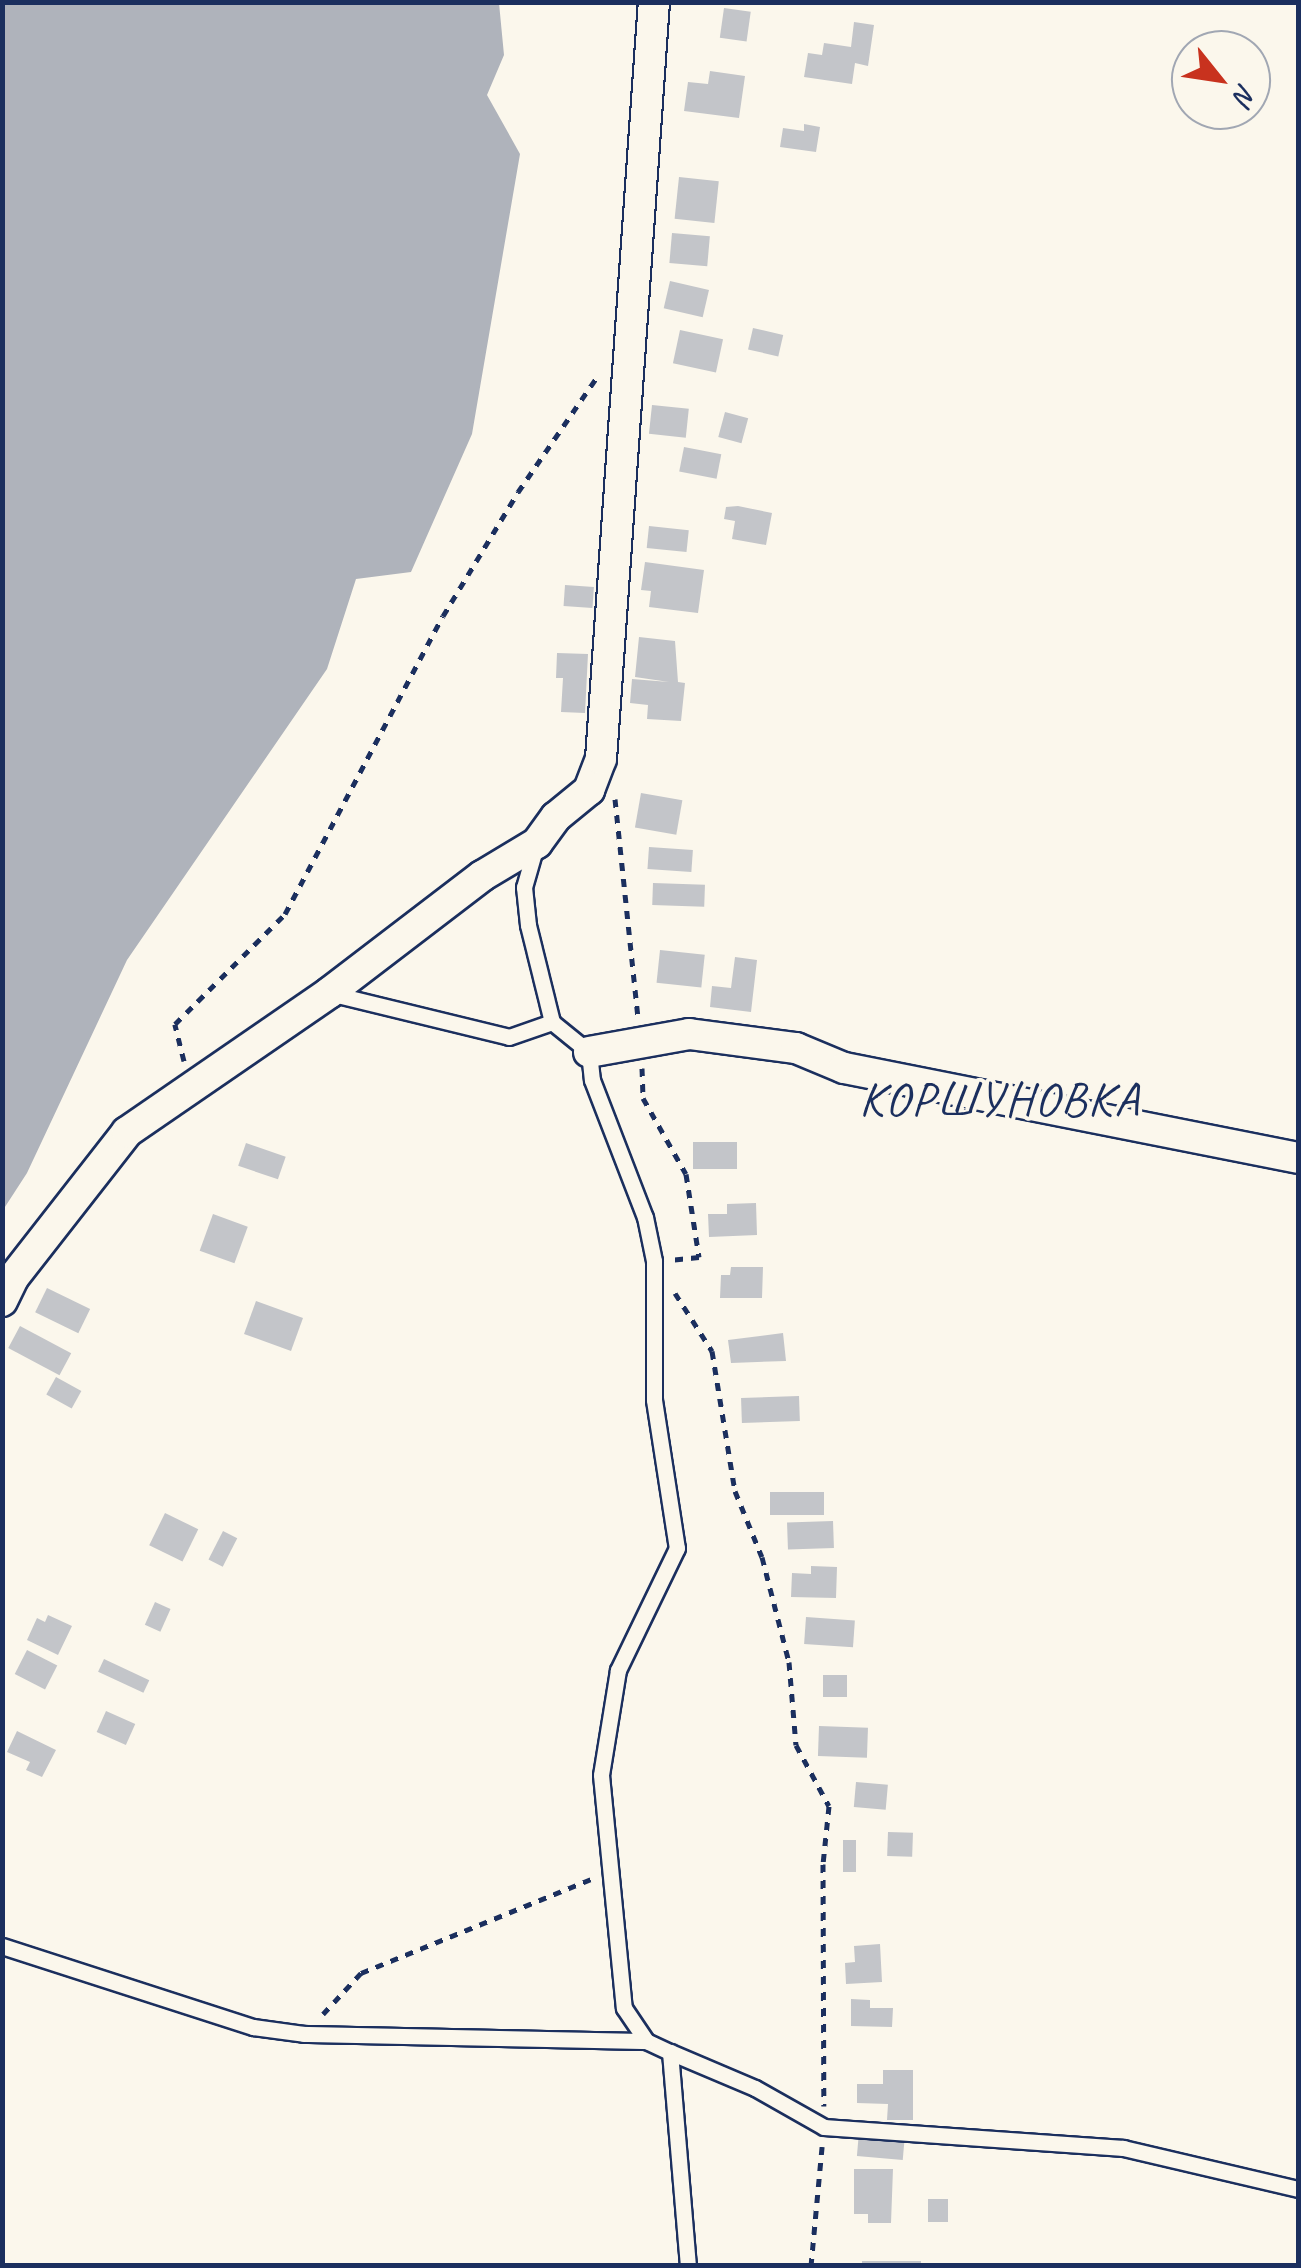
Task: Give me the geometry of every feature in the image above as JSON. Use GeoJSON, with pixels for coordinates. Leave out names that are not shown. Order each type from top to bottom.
{"type":"FeatureCollection","features":[{"type":"Feature","properties":{"kind":"street"},"geometry":{"type":"LineString","coordinates":[[2,1301],[12,1278],[127,1132],[329,992],[482,876],[537,843],[556,817],[589,790],[601,758],[654,2]]}},
{"type":"Feature","properties":{"kind":"street"},"geometry":{"type":"LineString","coordinates":[[588,1052],[689,1034],[796,1048],[844,1068],[1298,1158]]}},
{"type":"Feature","properties":{"kind":"lane"},"geometry":{"type":"LineString","coordinates":[[537,843],[524,888],[528,925],[552,1022],[588,1052],[592,1080],[645,1217],[654,1261],[654,1400],[677,1548],[618,1670],[601,1775],[624,2008],[646,2041]]}},
{"type":"Feature","properties":{"kind":"lane"},"geometry":{"type":"LineString","coordinates":[[329,992],[508,1037],[552,1022]]}},
{"type":"Feature","properties":{"kind":"lane"},"geometry":{"type":"LineString","coordinates":[[2,1946],[253,2027],[304,2034],[646,2041],[755,2088],[824,2126],[1123,2148],[1298,2190]]}},
{"type":"Feature","properties":{"kind":"lane"},"geometry":{"type":"LineString","coordinates":[[670,2052],[688,2266]]}},
{"type":"Feature","properties":{"kind":"path"},"geometry":{"type":"LineString","coordinates":[[192,1088],[175,1024],[285,914],[443,616],[518,492],[630,330]]}},
{"type":"Feature","properties":{"kind":"path"},"geometry":{"type":"LineString","coordinates":[[601,758],[615,798],[641,1044],[643,1098],[686,1174],[699,1257],[654,1261],[712,1351],[735,1491],[762,1557],[789,1662],[796,1745],[830,1806],[823,1864],[824,2126],[811,2266]]}},
{"type":"Feature","properties":{"kind":"path"},"geometry":{"type":"LineString","coordinates":[[304,2034],[360,1974],[610,1871]]}},
{"type":"Feature","properties":{"kind":"shaded area"},"geometry":{"type":"Polygon","coordinates":[[[3,2],[499,3],[504,55],[487,95],[520,154],[472,434],[411,572],[356,579],[327,669],[127,960],[27,1173],[3,1210],[3,2]]]}},
{"type":"Feature","properties":{"kind":"building"},"geometry":{"type":"Polygon","coordinates":[[[724,8],[751,12],[747,41],[720,38],[724,8]]]}},
{"type":"Feature","properties":{"kind":"building"},"geometry":{"type":"Polygon","coordinates":[[[854,22],[874,25],[868,66],[855,63],[852,84],[804,77],[808,53],[822,55],[824,43],[851,47],[854,22]]]}},
{"type":"Feature","properties":{"kind":"building"},"geometry":{"type":"Polygon","coordinates":[[[710,71],[745,76],[739,118],[684,111],[688,82],[708,84],[710,71]]]}},
{"type":"Feature","properties":{"kind":"building"},"geometry":{"type":"Polygon","coordinates":[[[804,124],[820,127],[816,152],[780,147],[783,128],[804,131],[804,124]]]}},
{"type":"Feature","properties":{"kind":"building"},"geometry":{"type":"Polygon","coordinates":[[[679,177],[719,181],[714,223],[675,219],[679,177]]]}},
{"type":"Feature","properties":{"kind":"building"},"geometry":{"type":"Polygon","coordinates":[[[672,233],[710,236],[707,266],[669,263],[672,233]]]}},
{"type":"Feature","properties":{"kind":"building"},"geometry":{"type":"Polygon","coordinates":[[[670,281],[709,290],[703,317],[664,308],[670,281]]]}},
{"type":"Feature","properties":{"kind":"building"},"geometry":{"type":"Polygon","coordinates":[[[753,328],[783,335],[778,356],[748,349],[753,328]]]}},
{"type":"Feature","properties":{"kind":"building"},"geometry":{"type":"Polygon","coordinates":[[[680,330],[723,339],[716,372],[673,363],[680,330]]]}},
{"type":"Feature","properties":{"kind":"building"},"geometry":{"type":"Polygon","coordinates":[[[652,405],[689,409],[686,438],[649,434],[652,405]]]}},
{"type":"Feature","properties":{"kind":"building"},"geometry":{"type":"Polygon","coordinates":[[[725,412],[748,418],[741,443],[718,437],[725,412]]]}},
{"type":"Feature","properties":{"kind":"building"},"geometry":{"type":"Polygon","coordinates":[[[684,447],[721,454],[717,479],[679,472],[684,447]]]}},
{"type":"Feature","properties":{"kind":"building"},"geometry":{"type":"Polygon","coordinates":[[[726,507],[772,513],[766,545],[732,539],[735,521],[724,519],[726,507]]]}},
{"type":"Feature","properties":{"kind":"building"},"geometry":{"type":"Polygon","coordinates":[[[649,526],[689,530],[686,552],[647,548],[649,526]]]}},
{"type":"Feature","properties":{"kind":"building"},"geometry":{"type":"Polygon","coordinates":[[[645,562],[704,570],[698,613],[649,607],[651,591],[641,590],[645,562]]]}},
{"type":"Feature","properties":{"kind":"building"},"geometry":{"type":"Polygon","coordinates":[[[565,585],[594,587],[592,608],[564,606],[565,585]]]}},
{"type":"Feature","properties":{"kind":"building"},"geometry":{"type":"Polygon","coordinates":[[[639,637],[675,641],[678,682],[685,683],[681,721],[647,719],[648,705],[630,703],[632,679],[669,682],[635,677],[639,637]]]}},
{"type":"Feature","properties":{"kind":"building"},"geometry":{"type":"Polygon","coordinates":[[[557,653],[588,654],[585,713],[561,712],[563,678],[556,678],[557,653]]]}},
{"type":"Feature","properties":{"kind":"building"},"geometry":{"type":"Polygon","coordinates":[[[641,793],[682,800],[676,835],[635,827],[641,793]]]}},
{"type":"Feature","properties":{"kind":"building"},"geometry":{"type":"Polygon","coordinates":[[[649,847],[693,850],[691,872],[647,869],[649,847]]]}},
{"type":"Feature","properties":{"kind":"building"},"geometry":{"type":"Polygon","coordinates":[[[653,883],[705,885],[704,907],[652,905],[653,883]]]}},
{"type":"Feature","properties":{"kind":"building"},"geometry":{"type":"Polygon","coordinates":[[[660,950],[705,955],[701,988],[657,983],[660,950]]]}},
{"type":"Feature","properties":{"kind":"building"},"geometry":{"type":"Polygon","coordinates":[[[735,957],[757,960],[751,1012],[710,1007],[712,986],[731,988],[735,957]]]}},
{"type":"Feature","properties":{"kind":"building"},"geometry":{"type":"Polygon","coordinates":[[[693,1142],[737,1142],[737,1169],[693,1169],[693,1142]]]}},
{"type":"Feature","properties":{"kind":"building"},"geometry":{"type":"Polygon","coordinates":[[[246,1143],[286,1157],[278,1179],[238,1166],[246,1143]]]}},
{"type":"Feature","properties":{"kind":"building"},"geometry":{"type":"Polygon","coordinates":[[[756,1203],[757,1235],[709,1237],[708,1214],[727,1214],[727,1204],[756,1203]]]}},
{"type":"Feature","properties":{"kind":"building"},"geometry":{"type":"Polygon","coordinates":[[[213,1214],[248,1227],[234,1263],[200,1251],[213,1214]]]}},
{"type":"Feature","properties":{"kind":"building"},"geometry":{"type":"Polygon","coordinates":[[[731,1267],[763,1267],[762,1298],[720,1298],[721,1275],[730,1275],[731,1267]]]}},
{"type":"Feature","properties":{"kind":"building"},"geometry":{"type":"Polygon","coordinates":[[[47,1288],[90,1309],[78,1333],[35,1312],[47,1288]]]}},
{"type":"Feature","properties":{"kind":"building"},"geometry":{"type":"Polygon","coordinates":[[[256,1301],[303,1318],[291,1351],[244,1334],[256,1301]]]}},
{"type":"Feature","properties":{"kind":"building"},"geometry":{"type":"Polygon","coordinates":[[[20,1326],[71,1353],[59,1375],[8,1348],[20,1326]]]}},
{"type":"Feature","properties":{"kind":"building"},"geometry":{"type":"Polygon","coordinates":[[[783,1333],[786,1361],[731,1363],[728,1340],[783,1333]]]}},
{"type":"Feature","properties":{"kind":"building"},"geometry":{"type":"Polygon","coordinates":[[[56,1377],[81,1391],[72,1409],[46,1394],[56,1377]]]}},
{"type":"Feature","properties":{"kind":"building"},"geometry":{"type":"Polygon","coordinates":[[[799,1396],[800,1421],[742,1423],[741,1398],[799,1396]]]}},
{"type":"Feature","properties":{"kind":"building"},"geometry":{"type":"Polygon","coordinates":[[[770,1492],[824,1492],[824,1515],[770,1515],[770,1492]]]}},
{"type":"Feature","properties":{"kind":"building"},"geometry":{"type":"Polygon","coordinates":[[[165,1513],[198,1529],[182,1562],[149,1545],[165,1513]]]}},
{"type":"Feature","properties":{"kind":"building"},"geometry":{"type":"Polygon","coordinates":[[[833,1521],[834,1548],[788,1550],[787,1523],[833,1521]]]}},
{"type":"Feature","properties":{"kind":"building"},"geometry":{"type":"Polygon","coordinates":[[[223,1531],[237,1538],[223,1567],[208,1560],[223,1531]]]}},
{"type":"Feature","properties":{"kind":"building"},"geometry":{"type":"Polygon","coordinates":[[[811,1566],[837,1567],[836,1598],[791,1597],[792,1573],[811,1574],[811,1566]]]}},
{"type":"Feature","properties":{"kind":"building"},"geometry":{"type":"Polygon","coordinates":[[[155,1602],[171,1609],[160,1632],[145,1625],[155,1602]]]}},
{"type":"Feature","properties":{"kind":"building"},"geometry":{"type":"Polygon","coordinates":[[[48,1615],[72,1626],[58,1655],[27,1640],[37,1618],[45,1622],[48,1615]]]}},
{"type":"Feature","properties":{"kind":"building"},"geometry":{"type":"Polygon","coordinates":[[[806,1617],[855,1620],[853,1647],[804,1644],[806,1617]]]}},
{"type":"Feature","properties":{"kind":"building"},"geometry":{"type":"Polygon","coordinates":[[[27,1650],[57,1665],[45,1689],[15,1674],[27,1650]]]}},
{"type":"Feature","properties":{"kind":"building"},"geometry":{"type":"Polygon","coordinates":[[[104,1659],[149,1680],[143,1693],[98,1672],[104,1659]]]}},
{"type":"Feature","properties":{"kind":"building"},"geometry":{"type":"Polygon","coordinates":[[[823,1675],[847,1675],[847,1697],[823,1697],[823,1675]]]}},
{"type":"Feature","properties":{"kind":"building"},"geometry":{"type":"Polygon","coordinates":[[[106,1711],[135,1724],[126,1745],[97,1732],[106,1711]]]}},
{"type":"Feature","properties":{"kind":"building"},"geometry":{"type":"Polygon","coordinates":[[[819,1726],[868,1728],[867,1758],[818,1756],[819,1726]]]}},
{"type":"Feature","properties":{"kind":"building"},"geometry":{"type":"Polygon","coordinates":[[[17,1731],[56,1750],[42,1777],[26,1770],[30,1762],[7,1752],[17,1731]]]}},
{"type":"Feature","properties":{"kind":"building"},"geometry":{"type":"Polygon","coordinates":[[[856,1782],[888,1785],[886,1810],[854,1807],[856,1782]]]}},
{"type":"Feature","properties":{"kind":"building"},"geometry":{"type":"Polygon","coordinates":[[[888,1832],[913,1833],[912,1857],[887,1856],[888,1832]]]}},
{"type":"Feature","properties":{"kind":"building"},"geometry":{"type":"Polygon","coordinates":[[[843,1840],[856,1840],[856,1872],[843,1872],[843,1840]]]}},
{"type":"Feature","properties":{"kind":"building"},"geometry":{"type":"Polygon","coordinates":[[[880,1944],[882,1982],[846,1984],[845,1963],[855,1962],[854,1946],[880,1944]]]}},
{"type":"Feature","properties":{"kind":"building"},"geometry":{"type":"Polygon","coordinates":[[[851,1999],[870,2000],[870,2008],[893,2008],[892,2027],[851,2026],[851,1999]]]}},
{"type":"Feature","properties":{"kind":"building"},"geometry":{"type":"Polygon","coordinates":[[[883,2070],[913,2070],[913,2120],[887,2120],[888,2104],[857,2103],[857,2084],[883,2084],[883,2070]]]}},
{"type":"Feature","properties":{"kind":"building"},"geometry":{"type":"Polygon","coordinates":[[[859,2132],[905,2136],[903,2160],[857,2156],[859,2132]]]}},
{"type":"Feature","properties":{"kind":"building"},"geometry":{"type":"Polygon","coordinates":[[[854,2169],[893,2169],[891,2223],[868,2223],[868,2214],[854,2214],[854,2169]]]}},
{"type":"Feature","properties":{"kind":"building"},"geometry":{"type":"Polygon","coordinates":[[[928,2199],[948,2199],[948,2222],[928,2222],[928,2199]]]}},
{"type":"Feature","properties":{"kind":"building"},"geometry":{"type":"Polygon","coordinates":[[[862,2261],[921,2261],[921,2266],[862,2266],[862,2261]]]}},
{"type":"Feature","properties":{"kind":"district","name":"КОРШУНОВКА"},"geometry":{"type":"Point","coordinates":[1000,1100]}}]}
